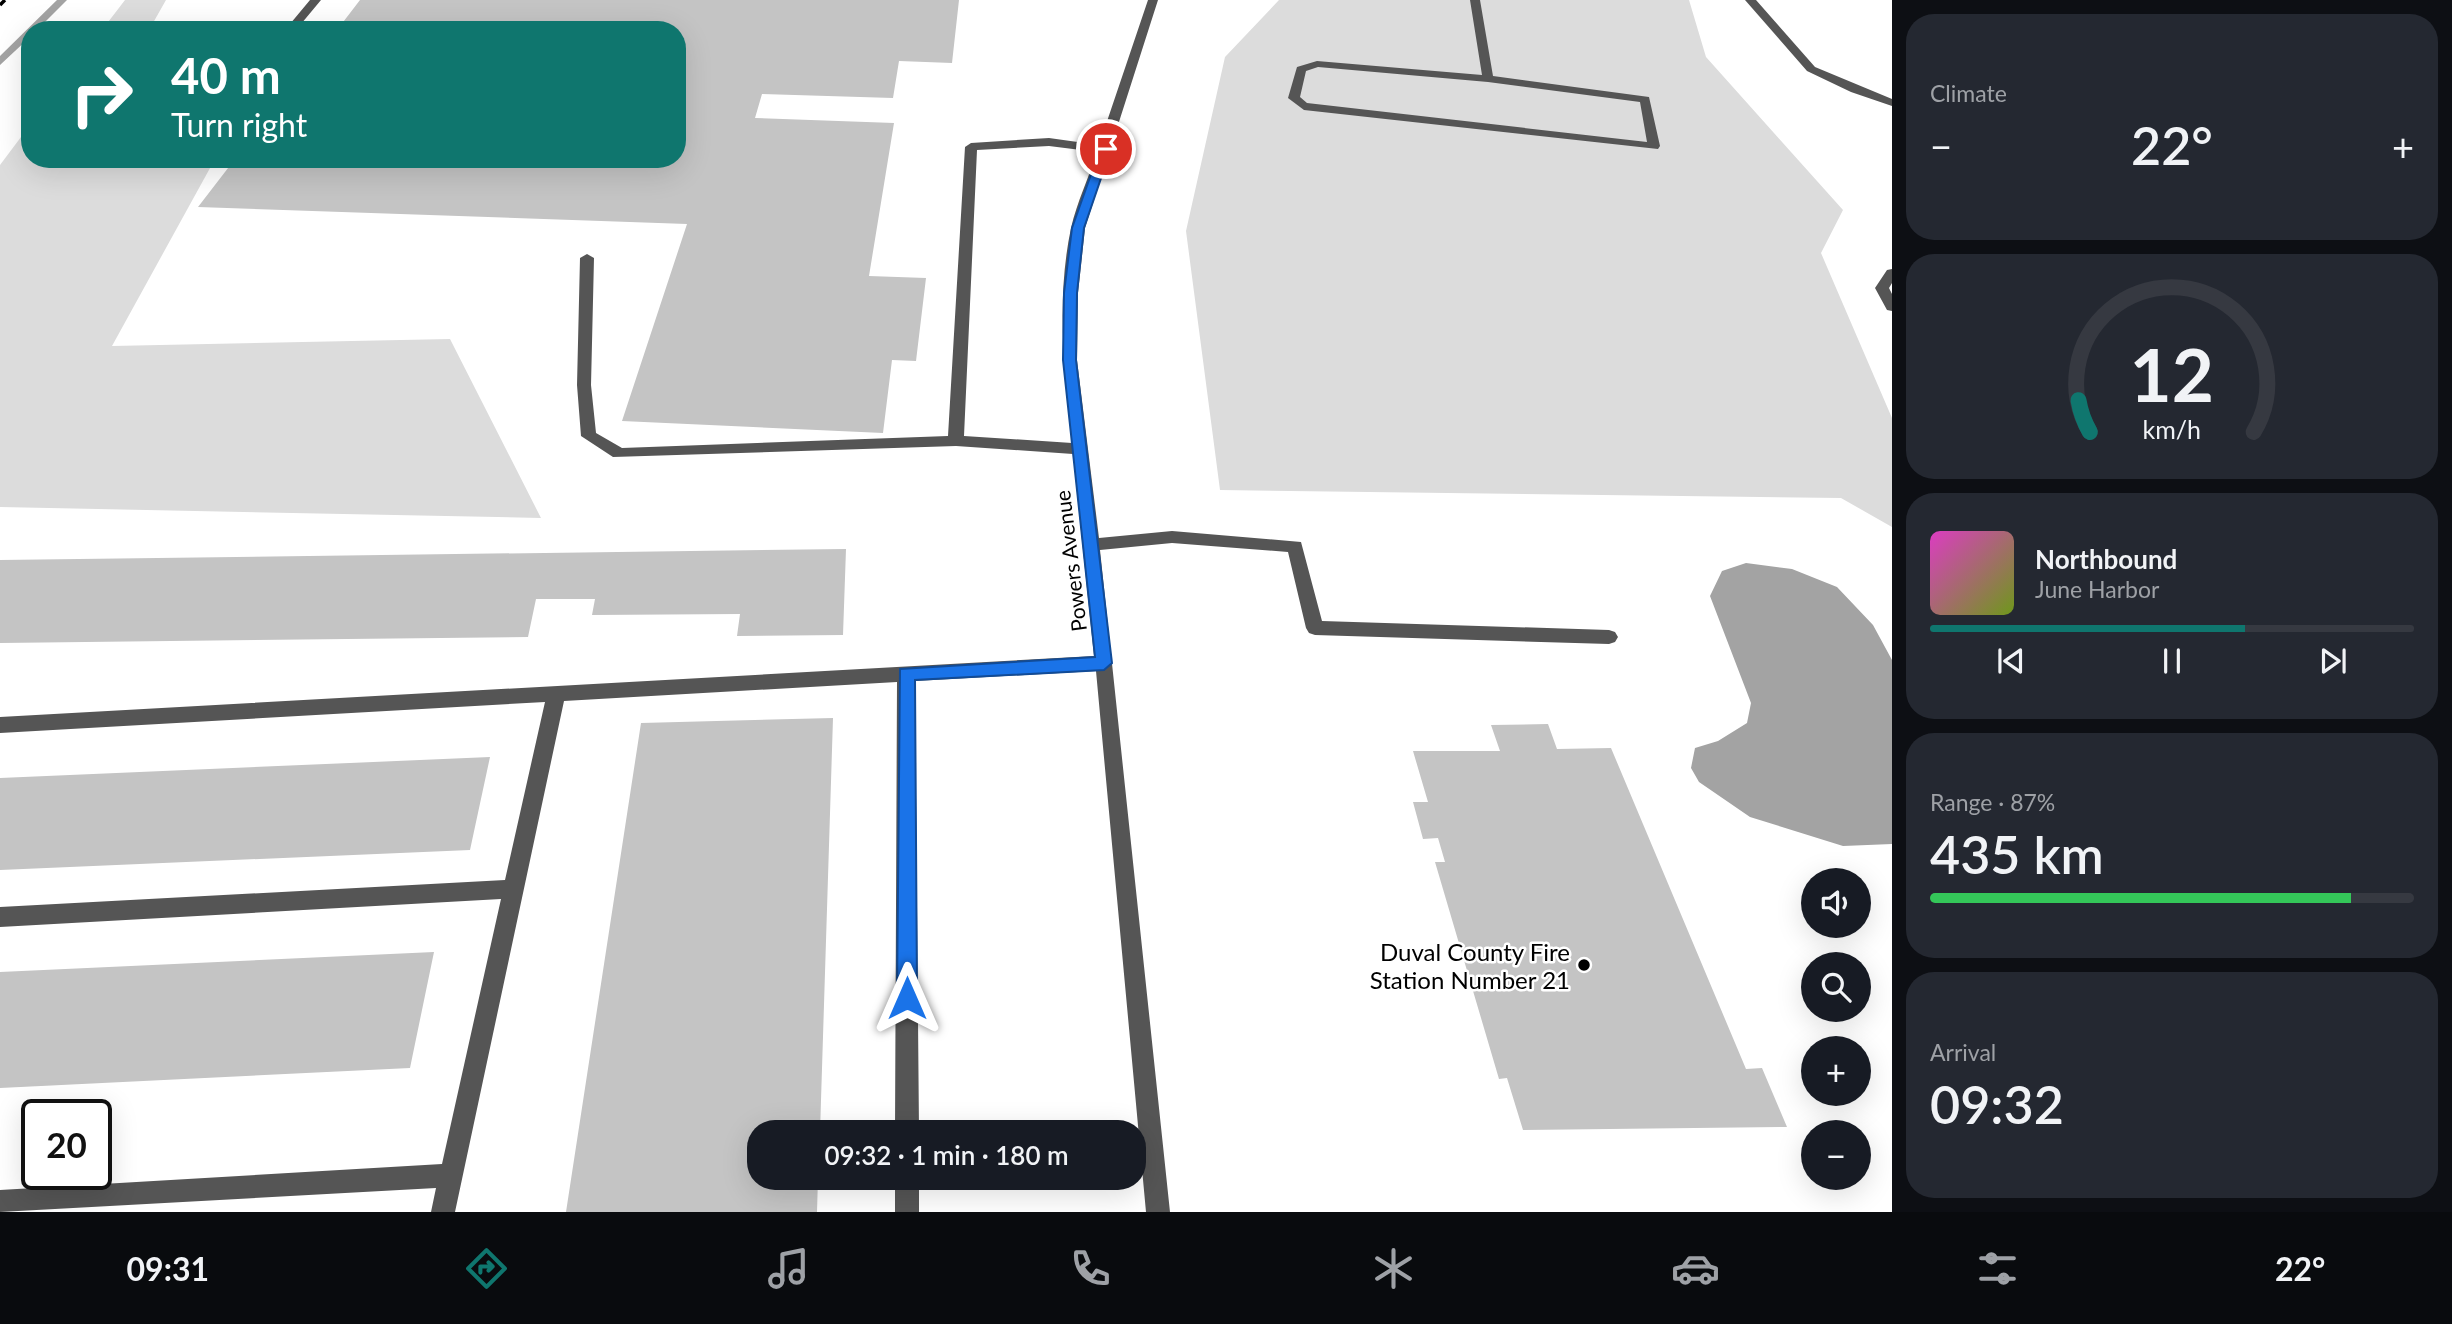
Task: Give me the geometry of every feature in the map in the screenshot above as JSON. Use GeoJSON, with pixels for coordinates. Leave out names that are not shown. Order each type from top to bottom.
{"type":"FeatureCollection","features":[{"type":"Feature","properties":{"kind":"street"},"geometry":{"type":"LineString","coordinates":[[298,21],[316,0]]}},
{"type":"Feature","properties":{"kind":"street","name":"Powers Avenue"},"geometry":{"type":"LineString","coordinates":[[1153,0],[1078,228],[1071,293],[1070,360],[1104,663],[1158,1212]]}},
{"type":"Feature","properties":{"kind":"street"},"geometry":{"type":"LineString","coordinates":[[1475,0],[1488,79]]}},
{"type":"Feature","properties":{"kind":"street"},"geometry":{"type":"LineString","coordinates":[[1750,0],[1811,69],[1855,90],[1892,103]]}},
{"type":"Feature","properties":{"kind":"street"},"geometry":{"type":"LineString","coordinates":[[1317,64],[1488,79],[1645,99],[1654,146],[1304,106],[1294,98],[1301,69],[1317,64]]}},
{"type":"Feature","properties":{"kind":"street"},"geometry":{"type":"LineString","coordinates":[[956,442],[971,147],[1049,142],[1106,149]]}},
{"type":"Feature","properties":{"kind":"street"},"geometry":{"type":"LineString","coordinates":[[587,258],[584,385],[589,436],[619,453],[956,442],[1079,449]]}},
{"type":"Feature","properties":{"kind":"street"},"geometry":{"type":"LineString","coordinates":[[1892,273],[1882,288],[1892,307]]}},
{"type":"Feature","properties":{"kind":"street"},"geometry":{"type":"LineString","coordinates":[[1091,545],[1172,537],[1295,546],[1315,628],[1609,637]]}},
{"type":"Feature","properties":{"kind":"street"},"geometry":{"type":"LineString","coordinates":[[0,725],[1104,663]]}},
{"type":"Feature","properties":{"kind":"street"},"geometry":{"type":"LineString","coordinates":[[906,674],[907,1120]]}},
{"type":"Feature","properties":{"kind":"street"},"geometry":{"type":"LineString","coordinates":[[443,1212],[556,695]]}},
{"type":"Feature","properties":{"kind":"street"},"geometry":{"type":"LineString","coordinates":[[0,917],[513,890]]}},
{"type":"Feature","properties":{"kind":"street"},"geometry":{"type":"LineString","coordinates":[[0,1202],[452,1175]]}},
{"type":"Feature","properties":{"kind":"street"},"geometry":{"type":"LineString","coordinates":[[907,1190],[907,1212]]}},
{"type":"Feature","properties":{"kind":"shaded area"},"geometry":{"type":"Polygon","coordinates":[[[125,0],[166,0],[154,21],[109,21],[125,0]]]}},
{"type":"Feature","properties":{"kind":"shaded area"},"geometry":{"type":"Polygon","coordinates":[[[1279,0],[1689,0],[1706,57],[1843,210],[1821,253],[1892,418],[1892,527],[1841,498],[1220,490],[1186,231],[1225,57],[1279,0]]]}},
{"type":"Feature","properties":{"kind":"shaded area"},"geometry":{"type":"Polygon","coordinates":[[[21,137],[21,168],[210,168],[112,346],[450,339],[541,518],[0,507],[0,165],[21,137]]]}},
{"type":"Feature","properties":{"kind":"shaded area"},"geometry":{"type":"Polygon","coordinates":[[[1746,563],[1792,569],[1837,587],[1873,625],[1892,660],[1892,844],[1843,846],[1750,817],[1699,782],[1691,768],[1695,748],[1718,741],[1747,723],[1751,703],[1710,596],[1722,571],[1746,563]]]}},
{"type":"Feature","properties":{"kind":"building"},"geometry":{"type":"Polygon","coordinates":[[[360,0],[959,0],[952,63],[899,61],[893,98],[762,94],[755,118],[894,123],[869,276],[926,278],[916,361],[892,360],[883,433],[622,421],[687,224],[198,207],[228,168],[686,168],[686,21],[344,21],[360,0]]]}},
{"type":"Feature","properties":{"kind":"building"},"geometry":{"type":"Polygon","coordinates":[[[846,549],[843,635],[737,636],[740,614],[592,615],[595,599],[536,599],[528,637],[0,643],[0,560],[846,549]]]}},
{"type":"Feature","properties":{"kind":"building"},"geometry":{"type":"Polygon","coordinates":[[[833,718],[820,1120],[747,1120],[747,1190],[818,1190],[817,1212],[566,1212],[641,723],[833,718]]]}},
{"type":"Feature","properties":{"kind":"building","name":"Duval County Fire Station Number 21"},"geometry":{"type":"Polygon","coordinates":[[[1548,724],[1557,749],[1611,748],[1746,1069],[1762,1068],[1787,1127],[1523,1130],[1507,1078],[1499,1079],[1435,862],[1445,862],[1438,838],[1423,839],[1413,802],[1428,802],[1413,751],[1500,751],[1491,725],[1548,724]]]}},
{"type":"Feature","properties":{"kind":"building"},"geometry":{"type":"Polygon","coordinates":[[[490,757],[470,850],[0,870],[0,778],[490,757]]]}},
{"type":"Feature","properties":{"kind":"building"},"geometry":{"type":"Polygon","coordinates":[[[434,952],[410,1068],[0,1088],[0,972],[434,952]]]}},
{"type":"Feature","properties":{"kind":"waterway"},"geometry":{"type":"LineString","coordinates":[[40,21],[62,0]]}},
{"type":"Feature","properties":{"kind":"waterway"},"geometry":{"type":"LineString","coordinates":[[0,62],[21,40]]}},
{"type":"Feature","properties":{"kind":"railway"},"geometry":{"type":"LineString","coordinates":[[0,5],[5,0]]}},
{"type":"Feature","properties":{"kind":"place","name":"Duval County Fire Station Number 21"},"geometry":{"type":"Point","coordinates":[1584,965]}},
{"type":"Feature","properties":{"kind":"route"},"geometry":{"type":"LineString","coordinates":[[907,998],[906,674],[1104,663],[1070,360],[1071,293],[1078,228],[1106,149]]}}]}
